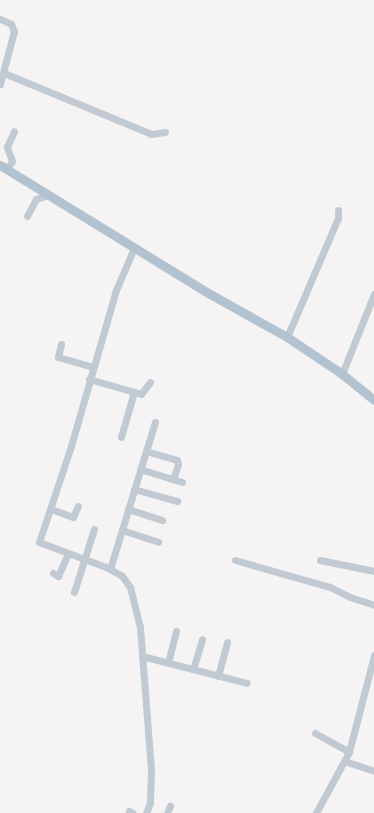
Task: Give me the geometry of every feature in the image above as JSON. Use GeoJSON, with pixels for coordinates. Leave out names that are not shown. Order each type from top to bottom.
{"type":"FeatureCollection","features":[{"type":"Feature","properties":{"kind":"main road"},"geometry":{"type":"LineString","coordinates":[[2,167],[134,248],[287,337],[342,374],[374,400]]}},
{"type":"Feature","properties":{"kind":"street"},"geometry":{"type":"LineString","coordinates":[[0,19],[11,24],[14,31],[0,84]]}},
{"type":"Feature","properties":{"kind":"street"},"geometry":{"type":"LineString","coordinates":[[4,73],[151,134],[165,132]]}},
{"type":"Feature","properties":{"kind":"street"},"geometry":{"type":"LineString","coordinates":[[2,167],[12,161],[7,144],[14,131]]}},
{"type":"Feature","properties":{"kind":"street"},"geometry":{"type":"LineString","coordinates":[[27,216],[36,198],[48,195]]}},
{"type":"Feature","properties":{"kind":"street"},"geometry":{"type":"LineString","coordinates":[[287,337],[338,218],[338,210]]}},
{"type":"Feature","properties":{"kind":"street"},"geometry":{"type":"LineString","coordinates":[[134,248],[116,290],[51,509],[39,542],[110,570],[122,576],[130,587],[138,613],[152,771],[150,803],[146,813]]}},
{"type":"Feature","properties":{"kind":"street"},"geometry":{"type":"LineString","coordinates":[[342,374],[374,294]]}},
{"type":"Feature","properties":{"kind":"street"},"geometry":{"type":"LineString","coordinates":[[61,344],[58,357],[92,367]]}},
{"type":"Feature","properties":{"kind":"street"},"geometry":{"type":"LineString","coordinates":[[89,379],[140,394],[150,382]]}},
{"type":"Feature","properties":{"kind":"street"},"geometry":{"type":"LineString","coordinates":[[121,437],[134,392]]}},
{"type":"Feature","properties":{"kind":"street"},"geometry":{"type":"LineString","coordinates":[[110,570],[155,422]]}},
{"type":"Feature","properties":{"kind":"street"},"geometry":{"type":"LineString","coordinates":[[146,451],[177,460],[178,464],[173,479]]}},
{"type":"Feature","properties":{"kind":"street"},"geometry":{"type":"LineString","coordinates":[[140,469],[182,482]]}},
{"type":"Feature","properties":{"kind":"street"},"geometry":{"type":"LineString","coordinates":[[134,489],[177,502]]}},
{"type":"Feature","properties":{"kind":"street"},"geometry":{"type":"LineString","coordinates":[[51,509],[73,517],[78,506]]}},
{"type":"Feature","properties":{"kind":"street"},"geometry":{"type":"LineString","coordinates":[[128,509],[162,520]]}},
{"type":"Feature","properties":{"kind":"street"},"geometry":{"type":"LineString","coordinates":[[74,592],[94,529]]}},
{"type":"Feature","properties":{"kind":"street"},"geometry":{"type":"LineString","coordinates":[[122,530],[158,542]]}},
{"type":"Feature","properties":{"kind":"street"},"geometry":{"type":"LineString","coordinates":[[53,573],[58,576],[68,554]]}},
{"type":"Feature","properties":{"kind":"street"},"geometry":{"type":"LineString","coordinates":[[235,560],[330,588],[350,598],[374,605]]}},
{"type":"Feature","properties":{"kind":"street"},"geometry":{"type":"LineString","coordinates":[[320,560],[374,571]]}},
{"type":"Feature","properties":{"kind":"street"},"geometry":{"type":"LineString","coordinates":[[168,663],[176,631]]}},
{"type":"Feature","properties":{"kind":"street"},"geometry":{"type":"LineString","coordinates":[[193,669],[202,639]]}},
{"type":"Feature","properties":{"kind":"street"},"geometry":{"type":"LineString","coordinates":[[218,676],[227,642]]}},
{"type":"Feature","properties":{"kind":"street"},"geometry":{"type":"LineString","coordinates":[[316,813],[349,752],[374,655]]}},
{"type":"Feature","properties":{"kind":"street"},"geometry":{"type":"LineString","coordinates":[[142,656],[247,683]]}},
{"type":"Feature","properties":{"kind":"street"},"geometry":{"type":"LineString","coordinates":[[366,688],[374,691]]}},
{"type":"Feature","properties":{"kind":"street"},"geometry":{"type":"LineString","coordinates":[[315,733],[349,752]]}},
{"type":"Feature","properties":{"kind":"street"},"geometry":{"type":"LineString","coordinates":[[344,761],[374,771]]}}]}
